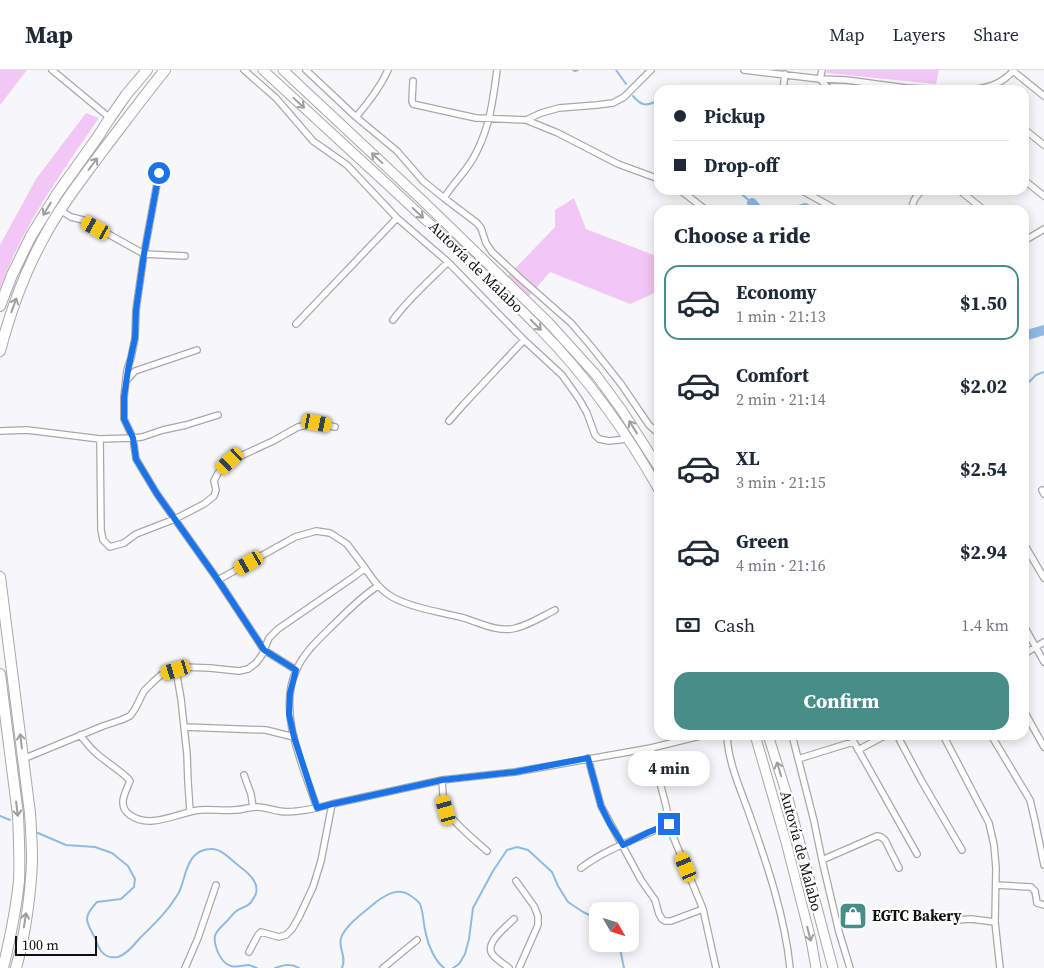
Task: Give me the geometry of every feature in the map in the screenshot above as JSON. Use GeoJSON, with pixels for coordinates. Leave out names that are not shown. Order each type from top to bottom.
{"type":"FeatureCollection","features":[{"type":"Feature","properties":{"kind":"highway"},"geometry":{"type":"LineString","coordinates":[[0,306],[12,275],[31,236],[57,194],[110,118],[147,70]]}},
{"type":"Feature","properties":{"kind":"highway"},"geometry":{"type":"LineString","coordinates":[[0,351],[24,278],[41,241],[68,197],[165,70]]}},
{"type":"Feature","properties":{"kind":"highway"},"geometry":{"type":"LineString","coordinates":[[0,577],[30,813],[32,860],[24,927],[16,968]]}},
{"type":"Feature","properties":{"kind":"highway"},"geometry":{"type":"LineString","coordinates":[[0,674],[2,703],[18,815],[19,857],[16,904],[3,968]]}},
{"type":"Feature","properties":{"kind":"main road","name":"Autovía de Malabo"},"geometry":{"type":"LineString","coordinates":[[263,70],[415,210],[540,329],[565,356],[610,413],[654,481]]}},
{"type":"Feature","properties":{"kind":"main road","name":"Autovía de Malabo"},"geometry":{"type":"LineString","coordinates":[[283,70],[423,201],[548,322],[596,375],[654,460]]}},
{"type":"Feature","properties":{"kind":"main road","name":"Autovía de Malabo"},"geometry":{"type":"LineString","coordinates":[[756,740],[786,842],[816,968]]}},
{"type":"Feature","properties":{"kind":"main road","name":"Autovía de Malabo"},"geometry":{"type":"LineString","coordinates":[[770,740],[787,795],[833,968]]}},
{"type":"Feature","properties":{"kind":"street"},"geometry":{"type":"LineString","coordinates":[[52,70],[110,118]]}},
{"type":"Feature","properties":{"kind":"street"},"geometry":{"type":"LineString","coordinates":[[244,70],[276,98],[312,140],[347,166],[397,218],[448,262],[524,340],[562,375],[586,413],[599,440],[627,439]]}},
{"type":"Feature","properties":{"kind":"street"},"geometry":{"type":"LineString","coordinates":[[306,70],[356,117],[398,151],[423,181],[482,228],[486,243],[492,252],[571,323],[590,344],[621,384],[648,425],[654,430]]}},
{"type":"Feature","properties":{"kind":"street"},"geometry":{"type":"LineString","coordinates":[[356,117],[371,100],[388,70]]}},
{"type":"Feature","properties":{"kind":"street"},"geometry":{"type":"LineString","coordinates":[[444,198],[476,154],[490,118],[496,70]]}},
{"type":"Feature","properties":{"kind":"street"},"geometry":{"type":"LineString","coordinates":[[526,120],[559,108],[597,106],[613,103],[624,97],[652,70]]}},
{"type":"Feature","properties":{"kind":"street"},"geometry":{"type":"LineString","coordinates":[[744,70],[880,85]]}},
{"type":"Feature","properties":{"kind":"street"},"geometry":{"type":"LineString","coordinates":[[820,79],[822,70]]}},
{"type":"Feature","properties":{"kind":"street"},"geometry":{"type":"LineString","coordinates":[[994,85],[1014,71],[1044,96]]}},
{"type":"Feature","properties":{"kind":"street"},"geometry":{"type":"LineString","coordinates":[[784,85],[785,74]]}},
{"type":"Feature","properties":{"kind":"street"},"geometry":{"type":"LineString","coordinates":[[820,79],[825,85]]}},
{"type":"Feature","properties":{"kind":"street"},"geometry":{"type":"LineString","coordinates":[[1002,85],[1005,79]]}},
{"type":"Feature","properties":{"kind":"street"},"geometry":{"type":"LineString","coordinates":[[414,81],[413,104],[476,118],[526,120],[558,133],[618,164],[654,177]]}},
{"type":"Feature","properties":{"kind":"street"},"geometry":{"type":"LineString","coordinates":[[1029,133],[1044,145]]}},
{"type":"Feature","properties":{"kind":"street"},"geometry":{"type":"LineString","coordinates":[[159,173],[136,310],[135,338],[124,397],[124,419],[133,438],[136,459],[157,494],[218,580],[264,650],[296,670]]}},
{"type":"Feature","properties":{"kind":"street"},"geometry":{"type":"LineString","coordinates":[[1029,184],[1044,196]]}},
{"type":"Feature","properties":{"kind":"street"},"geometry":{"type":"LineString","coordinates":[[686,195],[700,205]]}},
{"type":"Feature","properties":{"kind":"street"},"geometry":{"type":"LineString","coordinates":[[809,195],[828,205]]}},
{"type":"Feature","properties":{"kind":"street"},"geometry":{"type":"LineString","coordinates":[[965,195],[978,205]]}},
{"type":"Feature","properties":{"kind":"street"},"geometry":{"type":"LineString","coordinates":[[60,210],[71,217],[83,220],[144,254],[185,256]]}},
{"type":"Feature","properties":{"kind":"street"},"geometry":{"type":"LineString","coordinates":[[296,324],[397,218]]}},
{"type":"Feature","properties":{"kind":"street"},"geometry":{"type":"LineString","coordinates":[[1029,238],[1044,229]]}},
{"type":"Feature","properties":{"kind":"street"},"geometry":{"type":"LineString","coordinates":[[393,320],[406,302],[448,262]]}},
{"type":"Feature","properties":{"kind":"street"},"geometry":{"type":"LineString","coordinates":[[449,421],[524,340]]}},
{"type":"Feature","properties":{"kind":"street"},"geometry":{"type":"LineString","coordinates":[[126,381],[136,371],[197,350]]}},
{"type":"Feature","properties":{"kind":"street"},"geometry":{"type":"LineString","coordinates":[[0,430],[27,430],[100,440],[133,438],[218,415]]}},
{"type":"Feature","properties":{"kind":"street"},"geometry":{"type":"LineString","coordinates":[[100,440],[101,530],[104,540],[110,547],[124,543],[136,534],[175,519],[204,504],[214,496],[216,490],[214,481],[218,473],[230,461],[298,427],[317,423],[335,427]]}},
{"type":"Feature","properties":{"kind":"street"},"geometry":{"type":"LineString","coordinates":[[218,580],[295,537],[316,531],[330,533],[346,544],[378,586],[393,597],[409,604],[464,618],[497,629],[516,629],[554,610]]}},
{"type":"Feature","properties":{"kind":"street"},"geometry":{"type":"LineString","coordinates":[[1029,552],[1044,578]]}},
{"type":"Feature","properties":{"kind":"street"},"geometry":{"type":"LineString","coordinates":[[23,759],[130,716],[144,691],[161,675],[182,667],[239,671],[248,669],[262,655],[269,638],[278,629],[365,568]]}},
{"type":"Feature","properties":{"kind":"street"},"geometry":{"type":"LineString","coordinates":[[317,808],[294,737],[289,714],[290,693],[296,670],[305,656],[326,632],[363,596],[378,586]]}},
{"type":"Feature","properties":{"kind":"street"},"geometry":{"type":"LineString","coordinates":[[1029,635],[1044,662]]}},
{"type":"Feature","properties":{"kind":"street"},"geometry":{"type":"LineString","coordinates":[[1029,651],[1044,642]]}},
{"type":"Feature","properties":{"kind":"street"},"geometry":{"type":"LineString","coordinates":[[176,670],[187,754],[190,811]]}},
{"type":"Feature","properties":{"kind":"street"},"geometry":{"type":"LineString","coordinates":[[1029,720],[1044,747]]}},
{"type":"Feature","properties":{"kind":"street"},"geometry":{"type":"LineString","coordinates":[[184,727],[266,730],[294,737]]}},
{"type":"Feature","properties":{"kind":"street"},"geometry":{"type":"LineString","coordinates":[[80,735],[94,752],[128,778],[130,782],[122,802],[124,810],[130,816],[154,821],[190,811],[201,810],[235,810],[259,806],[281,812],[317,808],[442,780],[515,772],[650,748],[683,740]]}},
{"type":"Feature","properties":{"kind":"street"},"geometry":{"type":"LineString","coordinates":[[728,740],[732,764],[776,895],[789,954],[790,968]]}},
{"type":"Feature","properties":{"kind":"street"},"geometry":{"type":"LineString","coordinates":[[793,740],[839,932],[850,968]]}},
{"type":"Feature","properties":{"kind":"street"},"geometry":{"type":"LineString","coordinates":[[858,750],[877,740]]}},
{"type":"Feature","properties":{"kind":"street"},"geometry":{"type":"LineString","coordinates":[[899,740],[962,850]]}},
{"type":"Feature","properties":{"kind":"street"},"geometry":{"type":"LineString","coordinates":[[946,740],[989,823],[994,845],[996,868],[995,922],[1000,968]]}},
{"type":"Feature","properties":{"kind":"street"},"geometry":{"type":"LineString","coordinates":[[993,740],[1030,800],[1044,865]]}},
{"type":"Feature","properties":{"kind":"street"},"geometry":{"type":"LineString","coordinates":[[798,759],[853,742],[917,854]]}},
{"type":"Feature","properties":{"kind":"street"},"geometry":{"type":"LineString","coordinates":[[650,748],[672,834],[703,909],[716,968]]}},
{"type":"Feature","properties":{"kind":"street"},"geometry":{"type":"LineString","coordinates":[[588,758],[601,806],[641,880],[655,900],[659,914],[665,921],[672,921],[703,909]]}},
{"type":"Feature","properties":{"kind":"street"},"geometry":{"type":"LineString","coordinates":[[244,775],[249,786],[253,807]]}},
{"type":"Feature","properties":{"kind":"street"},"geometry":{"type":"LineString","coordinates":[[442,780],[446,810],[487,851]]}},
{"type":"Feature","properties":{"kind":"street"},"geometry":{"type":"LineString","coordinates":[[250,952],[261,932],[279,937],[286,935],[299,917],[313,887],[321,861],[332,804]]}},
{"type":"Feature","properties":{"kind":"street"},"geometry":{"type":"LineString","coordinates":[[581,868],[591,861],[649,832],[669,824]]}},
{"type":"Feature","properties":{"kind":"street"},"geometry":{"type":"LineString","coordinates":[[822,860],[877,836],[885,840],[899,868]]}},
{"type":"Feature","properties":{"kind":"street"},"geometry":{"type":"LineString","coordinates":[[516,880],[534,906],[538,916],[538,925],[519,968]]}},
{"type":"Feature","properties":{"kind":"street"},"geometry":{"type":"LineString","coordinates":[[185,968],[198,938],[216,885]]}},
{"type":"Feature","properties":{"kind":"street"},"geometry":{"type":"LineString","coordinates":[[996,885],[1031,887],[1036,890],[1037,903],[1044,905]]}},
{"type":"Feature","properties":{"kind":"street"},"geometry":{"type":"LineString","coordinates":[[957,920],[971,918],[995,922]]}},
{"type":"Feature","properties":{"kind":"street"},"geometry":{"type":"LineString","coordinates":[[509,968],[491,954],[490,949],[492,941],[514,919]]}},
{"type":"Feature","properties":{"kind":"street"},"geometry":{"type":"LineString","coordinates":[[384,968],[417,940]]}},
{"type":"Feature","properties":{"kind":"shaded area"},"geometry":{"type":"Polygon","coordinates":[[[0,70],[27,70],[0,105],[0,70]]]}},
{"type":"Feature","properties":{"kind":"shaded area"},"geometry":{"type":"Polygon","coordinates":[[[827,70],[939,70],[936,84],[826,73],[827,70]]]}},
{"type":"Feature","properties":{"kind":"shaded area"},"geometry":{"type":"Polygon","coordinates":[[[86,113],[99,118],[31,221],[0,289],[0,245],[36,179],[86,113]]]}},
{"type":"Feature","properties":{"kind":"shaded area"},"geometry":{"type":"Polygon","coordinates":[[[574,198],[586,229],[654,255],[654,293],[630,304],[550,272],[524,302],[503,281],[555,227],[555,210],[574,198]]]}},
{"type":"Feature","properties":{"kind":"waterway"},"geometry":{"type":"LineString","coordinates":[[573,70],[578,70]]}},
{"type":"Feature","properties":{"kind":"waterway"},"geometry":{"type":"LineString","coordinates":[[616,70],[626,84]]}},
{"type":"Feature","properties":{"kind":"waterway"},"geometry":{"type":"LineString","coordinates":[[633,96],[642,104],[654,102]]}},
{"type":"Feature","properties":{"kind":"waterway"},"geometry":{"type":"LineString","coordinates":[[743,195],[752,203]]}},
{"type":"Feature","properties":{"kind":"waterway"},"geometry":{"type":"LineString","coordinates":[[1029,334],[1044,330]]}},
{"type":"Feature","properties":{"kind":"waterway"},"geometry":{"type":"LineString","coordinates":[[1029,382],[1036,375],[1044,372]]}},
{"type":"Feature","properties":{"kind":"waterway"},"geometry":{"type":"LineString","coordinates":[[0,816],[10,820]]}},
{"type":"Feature","properties":{"kind":"waterway"},"geometry":{"type":"LineString","coordinates":[[38,833],[66,845],[95,847],[112,853],[128,866],[135,879],[134,887],[121,899],[97,902],[87,916],[88,923],[100,949],[105,955],[111,957],[122,956],[128,951],[166,911],[178,894],[188,865],[197,853],[208,849],[222,852],[251,877],[257,889],[250,903],[235,912],[218,930],[215,936],[215,945],[220,957],[228,965],[236,967],[249,965],[257,968]]}},
{"type":"Feature","properties":{"kind":"waterway"},"geometry":{"type":"LineString","coordinates":[[453,968],[459,964],[465,954],[473,908],[507,850],[517,847],[528,850],[552,872],[568,902],[589,915]]}},
{"type":"Feature","properties":{"kind":"waterway"},"geometry":{"type":"LineString","coordinates":[[342,968],[344,960],[340,942],[347,928],[376,902],[389,894],[398,892],[407,893],[420,904],[428,943],[435,957],[444,968]]}},
{"type":"Feature","properties":{"kind":"waterway"},"geometry":{"type":"LineString","coordinates":[[621,952],[624,968]]}},
{"type":"Feature","properties":{"kind":"waterway"},"geometry":{"type":"LineString","coordinates":[[275,968],[287,965],[299,968]]}},
{"type":"Feature","properties":{"kind":"place","name":"EGTC Bakery"},"geometry":{"type":"Point","coordinates":[853,916]}},
{"type":"Feature","properties":{"kind":"route"},"geometry":{"type":"LineString","coordinates":[[159,173],[136,310],[135,338],[124,397],[124,419],[133,438],[136,459],[157,494],[218,580],[264,650],[296,670],[290,693],[289,714],[294,737],[317,808],[442,780],[515,772],[588,758],[601,806],[623,845],[669,824]]}}]}
